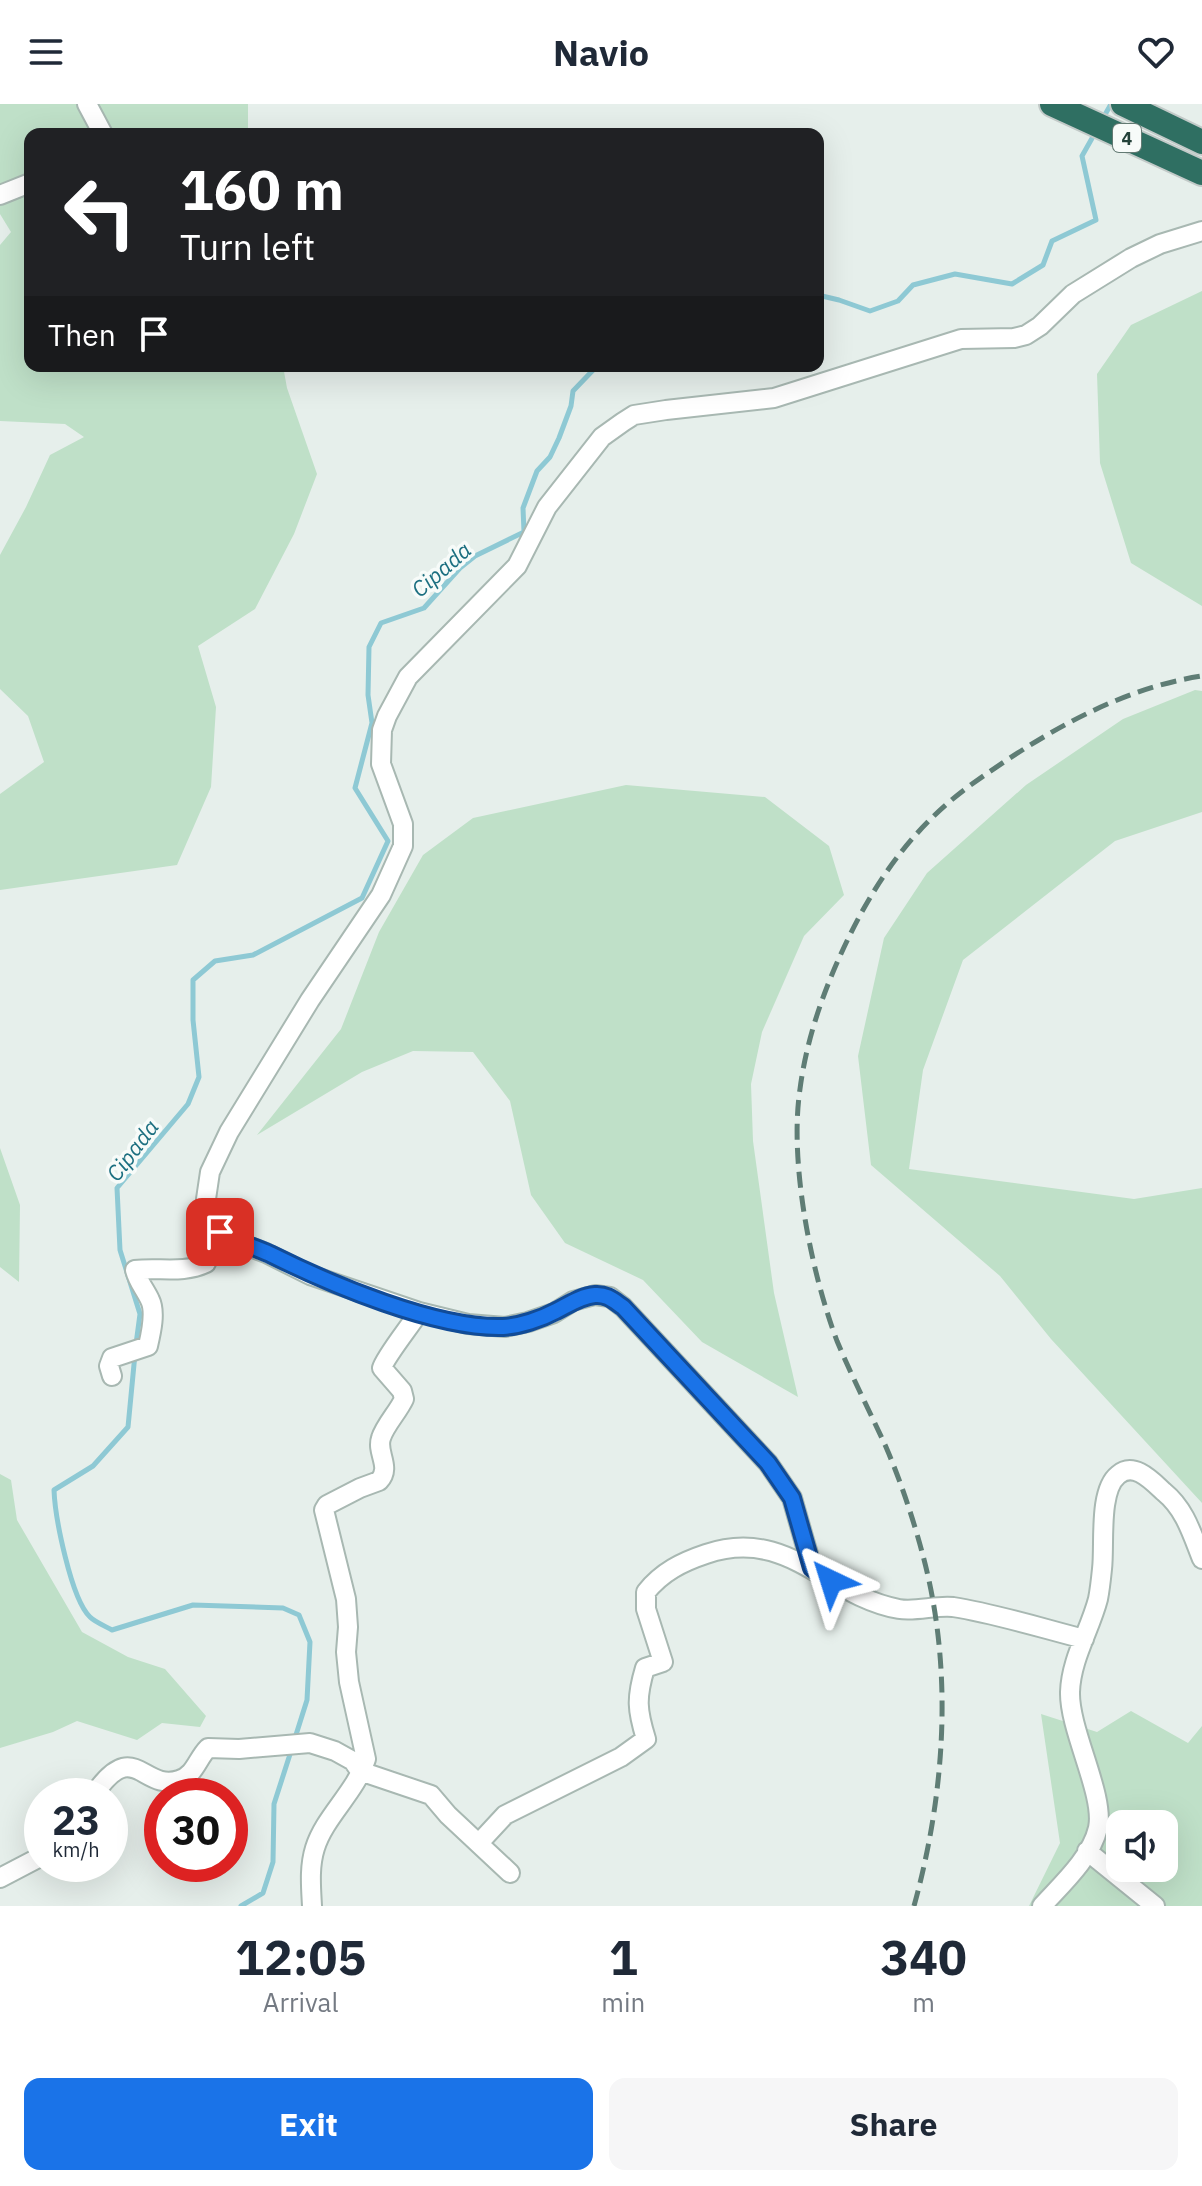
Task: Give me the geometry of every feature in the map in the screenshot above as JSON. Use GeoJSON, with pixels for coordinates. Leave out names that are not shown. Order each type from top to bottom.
{"type":"FeatureCollection","features":[{"type":"Feature","properties":{"kind":"highway","name":"4"},"geometry":{"type":"LineString","coordinates":[[1052,104],[1202,173]]}},
{"type":"Feature","properties":{"kind":"highway","name":"4"},"geometry":{"type":"LineString","coordinates":[[1123,104],[1202,142]]}},
{"type":"Feature","properties":{"kind":"street"},"geometry":{"type":"LineString","coordinates":[[87,104],[101,128]]}},
{"type":"Feature","properties":{"kind":"street"},"geometry":{"type":"LineString","coordinates":[[0,195],[24,185]]}},
{"type":"Feature","properties":{"kind":"street"},"geometry":{"type":"LineString","coordinates":[[812,1568],[792,1498],[768,1463],[623,1307],[610,1297],[595,1295],[573,1301],[554,1313],[505,1327],[468,1324],[419,1312],[310,1275],[220,1232],[206,1199],[210,1172],[310,1000],[381,895],[403,846],[403,824],[381,764],[382,730],[387,716],[408,677],[517,566],[547,507],[602,437],[634,415],[774,398],[961,339],[1026,335],[1040,326],[1073,294],[1131,258],[1160,244],[1202,231]]}},
{"type":"Feature","properties":{"kind":"street"},"geometry":{"type":"LineString","coordinates":[[112,1376],[109,1366],[112,1358],[146,1347],[150,1337],[152,1307],[135,1270],[195,1268],[206,1263],[210,1235],[216,1225]]}},
{"type":"Feature","properties":{"kind":"street"},"geometry":{"type":"LineString","coordinates":[[312,1906],[314,1851],[319,1837],[366,1759],[349,1682],[346,1599],[324,1510],[333,1502],[383,1476],[385,1470],[380,1441],[404,1395],[385,1372],[383,1363],[401,1342],[419,1312]]}},
{"type":"Feature","properties":{"kind":"street"},"geometry":{"type":"LineString","coordinates":[[1042,1906],[1087,1851],[1099,1825],[1097,1803],[1071,1708],[1070,1691],[1073,1671],[1098,1599],[1108,1495],[1113,1481],[1121,1472],[1128,1470],[1144,1475],[1174,1500],[1186,1518],[1202,1559]]}},
{"type":"Feature","properties":{"kind":"street"},"geometry":{"type":"LineString","coordinates":[[479,1843],[505,1815],[608,1764],[646,1739],[637,1712],[638,1690],[645,1668],[663,1662],[645,1601],[646,1592],[659,1576],[722,1548],[755,1547],[782,1553],[850,1593],[900,1609],[951,1607],[1084,1639]]}},
{"type":"Feature","properties":{"kind":"street"},"geometry":{"type":"LineString","coordinates":[[107,1778],[113,1770],[130,1767],[167,1781],[178,1780],[190,1774],[208,1748],[304,1743],[335,1751],[353,1761],[360,1771],[431,1795],[510,1873]]}},
{"type":"Feature","properties":{"kind":"street"},"geometry":{"type":"LineString","coordinates":[[1087,1851],[1155,1906]]}},
{"type":"Feature","properties":{"kind":"street"},"geometry":{"type":"LineString","coordinates":[[0,1878],[24,1865]]}},
{"type":"Feature","properties":{"kind":"green space"},"geometry":{"type":"Polygon","coordinates":[[[0,104],[248,104],[248,128],[24,128],[24,372],[284,372],[317,474],[294,534],[255,609],[198,646],[216,707],[211,787],[177,865],[0,890],[0,794],[44,762],[28,716],[0,689],[0,555],[50,455],[84,437],[65,424],[0,421],[0,245],[11,232],[0,214],[0,104]]]}},
{"type":"Feature","properties":{"kind":"green space"},"geometry":{"type":"Polygon","coordinates":[[[1202,291],[1202,606],[1131,563],[1100,463],[1097,374],[1131,325],[1202,291]]]}},
{"type":"Feature","properties":{"kind":"green space"},"geometry":{"type":"Polygon","coordinates":[[[1195,690],[1202,691],[1202,812],[1115,841],[963,960],[923,1070],[909,1169],[1134,1199],[1202,1188],[1202,1503],[1051,1339],[1000,1276],[871,1165],[858,1056],[884,938],[927,873],[1026,785],[1123,719],[1195,690]]]}},
{"type":"Feature","properties":{"kind":"green space"},"geometry":{"type":"Polygon","coordinates":[[[626,785],[765,797],[829,846],[844,895],[804,936],[762,1032],[751,1084],[753,1141],[774,1293],[798,1397],[702,1342],[643,1280],[565,1243],[531,1195],[510,1101],[473,1052],[413,1051],[362,1072],[257,1135],[341,1029],[379,932],[423,855],[473,818],[626,785]]]}},
{"type":"Feature","properties":{"kind":"green space"},"geometry":{"type":"Polygon","coordinates":[[[0,1148],[20,1205],[19,1282],[0,1267],[0,1148]]]}},
{"type":"Feature","properties":{"kind":"green space"},"geometry":{"type":"Polygon","coordinates":[[[0,1474],[11,1480],[17,1520],[82,1632],[128,1657],[165,1669],[206,1716],[200,1727],[162,1723],[137,1740],[77,1721],[53,1732],[0,1748],[0,1474]]]}},
{"type":"Feature","properties":{"kind":"green space"},"geometry":{"type":"Polygon","coordinates":[[[1131,1711],[1188,1743],[1202,1726],[1202,1906],[1029,1906],[1060,1843],[1041,1714],[1097,1732],[1131,1711]]]}},
{"type":"Feature","properties":{"kind":"waterway","name":"Cipada"},"geometry":{"type":"LineString","coordinates":[[1102,120],[1111,104]]}},
{"type":"Feature","properties":{"kind":"waterway","name":"Cipada"},"geometry":{"type":"LineString","coordinates":[[824,296],[870,311],[898,301],[913,285],[955,274],[1012,284],[1043,265],[1052,241],[1096,220],[1082,156],[1095,133]]}},
{"type":"Feature","properties":{"kind":"waterway","name":"Cipada"},"geometry":{"type":"LineString","coordinates":[[136,1344],[140,1314],[120,1250],[117,1188],[188,1104],[199,1077],[193,1020],[193,980],[215,961],[253,955],[362,898],[388,841],[355,788],[372,723],[368,695],[369,647],[381,623],[424,608],[475,556],[524,532],[523,508],[537,471],[550,457],[559,438],[573,391],[591,372]]}},
{"type":"Feature","properties":{"kind":"waterway","name":"Cipada"},"geometry":{"type":"LineString","coordinates":[[135,1354],[128,1427],[93,1466],[54,1490],[57,1519],[76,1593],[90,1617],[112,1630],[193,1605],[283,1608],[299,1615],[310,1642],[307,1700],[295,1738]]}},
{"type":"Feature","properties":{"kind":"waterway","name":"Cipada"},"geometry":{"type":"LineString","coordinates":[[241,1906],[263,1893],[273,1862],[274,1804],[292,1748]]}},
{"type":"Feature","properties":{"kind":"railway"},"geometry":{"type":"LineString","coordinates":[[914,1906],[937,1793],[942,1716],[938,1639],[920,1543],[907,1503],[886,1447],[837,1341],[811,1250],[797,1149],[797,1118],[806,1055],[827,988],[865,906],[894,861],[930,820],[950,801],[998,766],[1081,716],[1140,691],[1202,676]]}},
{"type":"Feature","properties":{"kind":"route"},"geometry":{"type":"LineString","coordinates":[[220,1232],[337,1286],[468,1324],[505,1327],[554,1313],[573,1301],[595,1295],[610,1297],[623,1307],[768,1463],[792,1498],[812,1568],[831,1581]]}}]}
